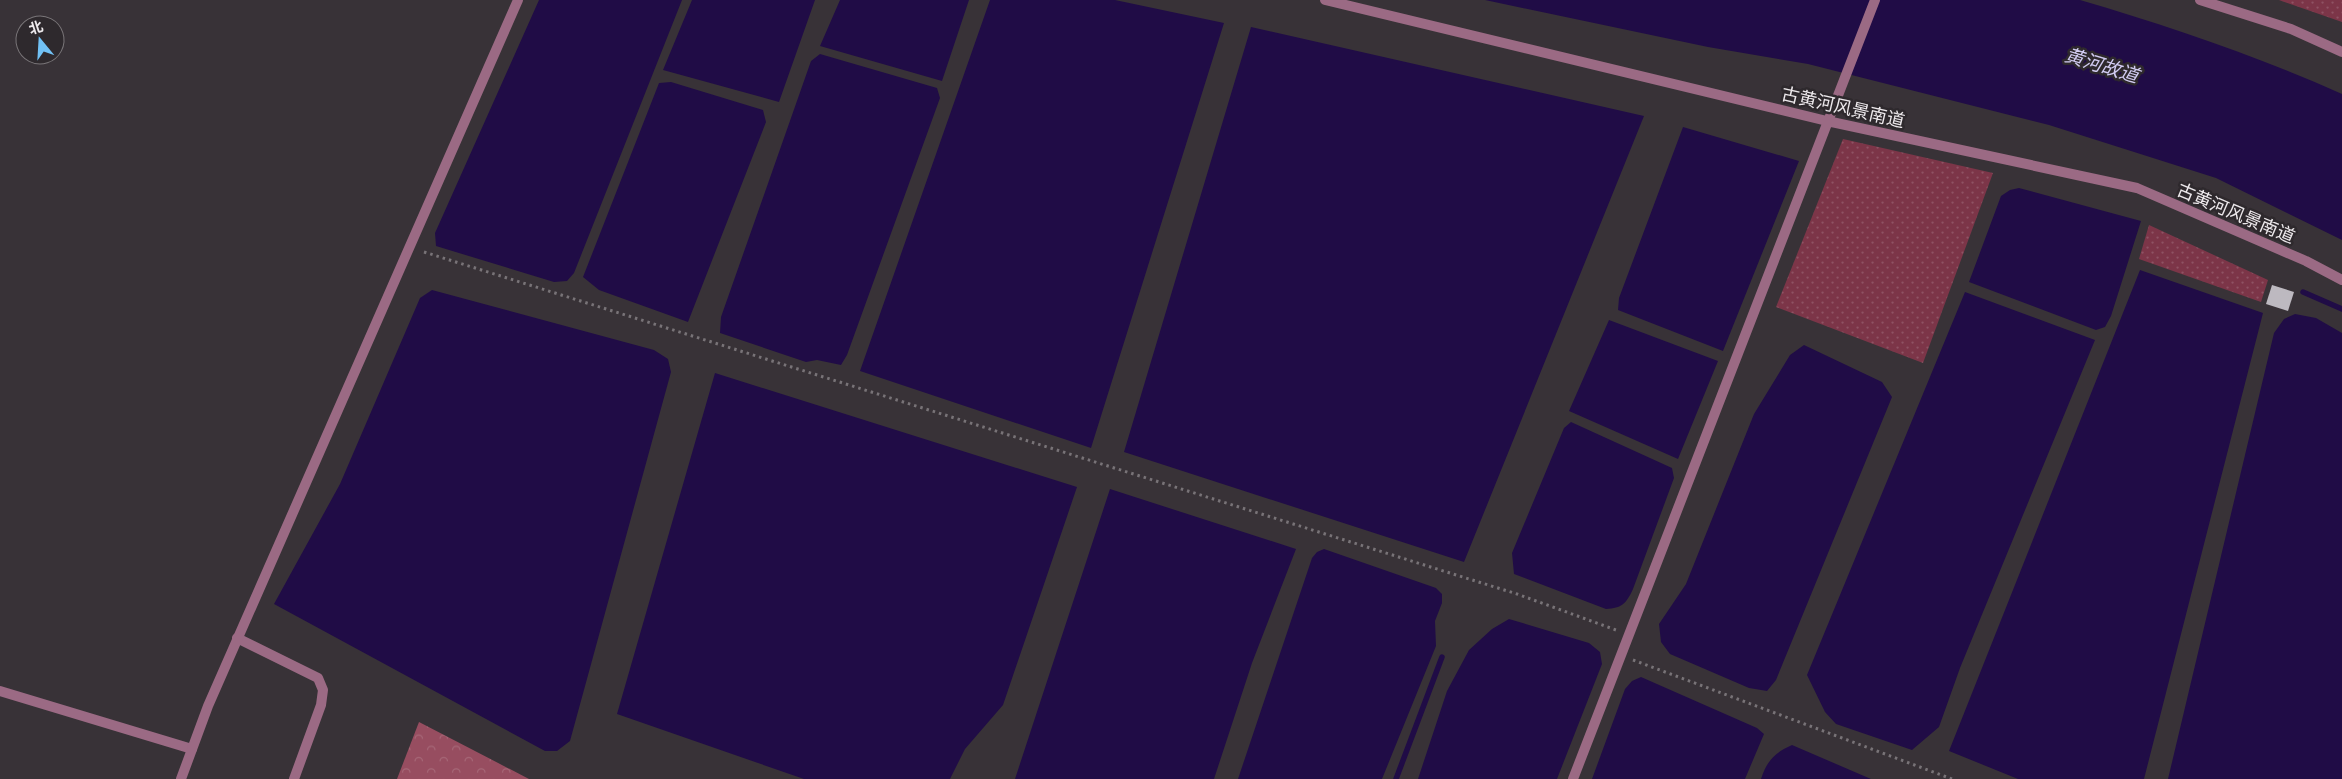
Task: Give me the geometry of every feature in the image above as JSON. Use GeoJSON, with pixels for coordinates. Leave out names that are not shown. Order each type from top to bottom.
{"type":"FeatureCollection","features":[{"type":"Feature","properties":{"kind":"street"},"geometry":{"type":"LineString","coordinates":[[181,779],[237,638],[518,0]]}},
{"type":"Feature","properties":{"kind":"street","name":"古黄河风景南道"},"geometry":{"type":"LineString","coordinates":[[1325,0],[1827,121],[2137,188],[2306,261],[2342,280]]}},
{"type":"Feature","properties":{"kind":"street"},"geometry":{"type":"LineString","coordinates":[[1573,779],[1875,0]]}},
{"type":"Feature","properties":{"kind":"street"},"geometry":{"type":"LineString","coordinates":[[2200,0],[2291,29],[2342,52]]}},
{"type":"Feature","properties":{"kind":"street"},"geometry":{"type":"LineString","coordinates":[[237,638],[318,678],[323,690],[321,705],[294,779]]}},
{"type":"Feature","properties":{"kind":"street"},"geometry":{"type":"LineString","coordinates":[[0,691],[192,749]]}},
{"type":"Feature","properties":{"kind":"path"},"geometry":{"type":"LineString","coordinates":[[409,247],[1517,594],[1629,635]]}},
{"type":"Feature","properties":{"kind":"path"},"geometry":{"type":"LineString","coordinates":[[1621,655],[1952,779]]}},
{"type":"Feature","properties":{"kind":"shaded area"},"geometry":{"type":"Polygon","coordinates":[[[2279,0],[2342,0],[2342,22],[2279,0]]]}},
{"type":"Feature","properties":{"kind":"shaded area"},"geometry":{"type":"Polygon","coordinates":[[[1843,139],[1993,173],[1923,363],[1776,307],[1843,139]]]}},
{"type":"Feature","properties":{"kind":"shaded area"},"geometry":{"type":"Polygon","coordinates":[[[2149,225],[2268,280],[2261,302],[2139,259],[2149,225]]]}},
{"type":"Feature","properties":{"kind":"green space"},"geometry":{"type":"Polygon","coordinates":[[[419,722],[529,779],[397,779],[419,722]]]}},
{"type":"Feature","properties":{"kind":"water"},"geometry":{"type":"Polygon","coordinates":[[[539,0],[682,0],[574,273],[567,281],[554,282],[436,246],[435,233],[539,0]]]}},
{"type":"Feature","properties":{"kind":"water"},"geometry":{"type":"Polygon","coordinates":[[[692,0],[815,0],[779,102],[663,70],[692,0]]]}},
{"type":"Feature","properties":{"kind":"water"},"geometry":{"type":"Polygon","coordinates":[[[840,0],[969,0],[942,81],[820,46],[840,0]]]}},
{"type":"Feature","properties":{"kind":"water"},"geometry":{"type":"Polygon","coordinates":[[[990,0],[1115,0],[1224,23],[1091,448],[860,371],[990,0]]]}},
{"type":"Feature","properties":{"kind":"water","name":"黄河故道"},"geometry":{"type":"Polygon","coordinates":[[[1485,0],[2080,0],[2212,42],[2342,94],[2342,240],[2216,178],[2049,125],[1808,64],[1708,47],[1485,0]]]}},
{"type":"Feature","properties":{"kind":"water"},"geometry":{"type":"Polygon","coordinates":[[[1251,27],[1644,116],[1464,562],[1124,452],[1251,27]]]}},
{"type":"Feature","properties":{"kind":"water"},"geometry":{"type":"Polygon","coordinates":[[[820,54],[937,88],[940,98],[847,355],[841,365],[817,360],[806,362],[720,333],[721,317],[811,61],[820,54]]]}},
{"type":"Feature","properties":{"kind":"water"},"geometry":{"type":"Polygon","coordinates":[[[671,82],[763,110],[766,122],[688,322],[599,290],[583,277],[659,83],[671,82]]]}},
{"type":"Feature","properties":{"kind":"water"},"geometry":{"type":"Polygon","coordinates":[[[1683,127],[1799,161],[1723,351],[1618,310],[1619,298],[1683,127]]]}},
{"type":"Feature","properties":{"kind":"water"},"geometry":{"type":"Polygon","coordinates":[[[2019,188],[2141,221],[2111,316],[2105,327],[2096,330],[1969,282],[2001,196],[2010,190],[2019,188]]]}},
{"type":"Feature","properties":{"kind":"water"},"geometry":{"type":"Polygon","coordinates":[[[2140,270],[2263,313],[2144,779],[2018,779],[1949,751],[2140,270]]]}},
{"type":"Feature","properties":{"kind":"water"},"geometry":{"type":"Polygon","coordinates":[[[432,290],[654,350],[668,359],[671,372],[570,741],[557,751],[545,751],[274,604],[340,484],[420,298],[432,290]]]}},
{"type":"Feature","properties":{"kind":"water"},"geometry":{"type":"Polygon","coordinates":[[[1965,292],[2095,340],[1960,668],[1939,727],[1912,750],[1836,724],[1825,712],[1807,675],[1965,292]]]}},
{"type":"Feature","properties":{"kind":"water"},"geometry":{"type":"Polygon","coordinates":[[[2295,314],[2316,318],[2342,333],[2342,779],[2168,779],[2274,333],[2284,319],[2295,314]]]}},
{"type":"Feature","properties":{"kind":"water"},"geometry":{"type":"Polygon","coordinates":[[[1609,320],[1718,361],[1678,459],[1569,411],[1609,320]]]}},
{"type":"Feature","properties":{"kind":"water"},"geometry":{"type":"Polygon","coordinates":[[[1804,345],[1882,382],[1892,397],[1776,680],[1767,691],[1749,688],[1670,654],[1661,642],[1659,624],[1686,584],[1754,414],[1790,355],[1804,345]]]}},
{"type":"Feature","properties":{"kind":"water"},"geometry":{"type":"Polygon","coordinates":[[[715,373],[1077,487],[1003,705],[965,749],[950,779],[804,779],[617,714],[715,373]]]}},
{"type":"Feature","properties":{"kind":"water"},"geometry":{"type":"Polygon","coordinates":[[[1571,422],[1672,468],[1674,478],[1633,589],[1626,602],[1616,608],[1606,609],[1514,574],[1512,553],[1564,428],[1571,422]]]}},
{"type":"Feature","properties":{"kind":"water"},"geometry":{"type":"Polygon","coordinates":[[[1110,489],[1296,549],[1252,663],[1214,779],[1015,779],[1110,489]]]}},
{"type":"Feature","properties":{"kind":"water"},"geometry":{"type":"Polygon","coordinates":[[[1324,549],[1436,588],[1442,594],[1442,603],[1435,621],[1436,646],[1382,779],[1238,779],[1312,558],[1317,552],[1324,549]]]}},
{"type":"Feature","properties":{"kind":"water"},"geometry":{"type":"Polygon","coordinates":[[[1509,619],[1589,643],[1600,652],[1602,664],[1557,779],[1418,779],[1447,691],[1469,650],[1492,629],[1509,619]]]}},
{"type":"Feature","properties":{"kind":"water"},"geometry":{"type":"Polygon","coordinates":[[[1641,677],[1757,728],[1764,734],[1745,779],[1592,779],[1625,689],[1632,681],[1641,677]]]}},
{"type":"Feature","properties":{"kind":"water"},"geometry":{"type":"Polygon","coordinates":[[[1792,745],[1871,779],[1761,779],[1772,758],[1780,751],[1792,745]]]}},
{"type":"Feature","properties":{"kind":"building"},"geometry":{"type":"Polygon","coordinates":[[[2272,285],[2294,292],[2288,311],[2266,304],[2272,285]]]}},
{"type":"Feature","properties":{"kind":"waterway"},"geometry":{"type":"LineString","coordinates":[[2303,292],[2342,309]]}},
{"type":"Feature","properties":{"kind":"waterway"},"geometry":{"type":"LineString","coordinates":[[1396,779],[1442,657]]}}]}
